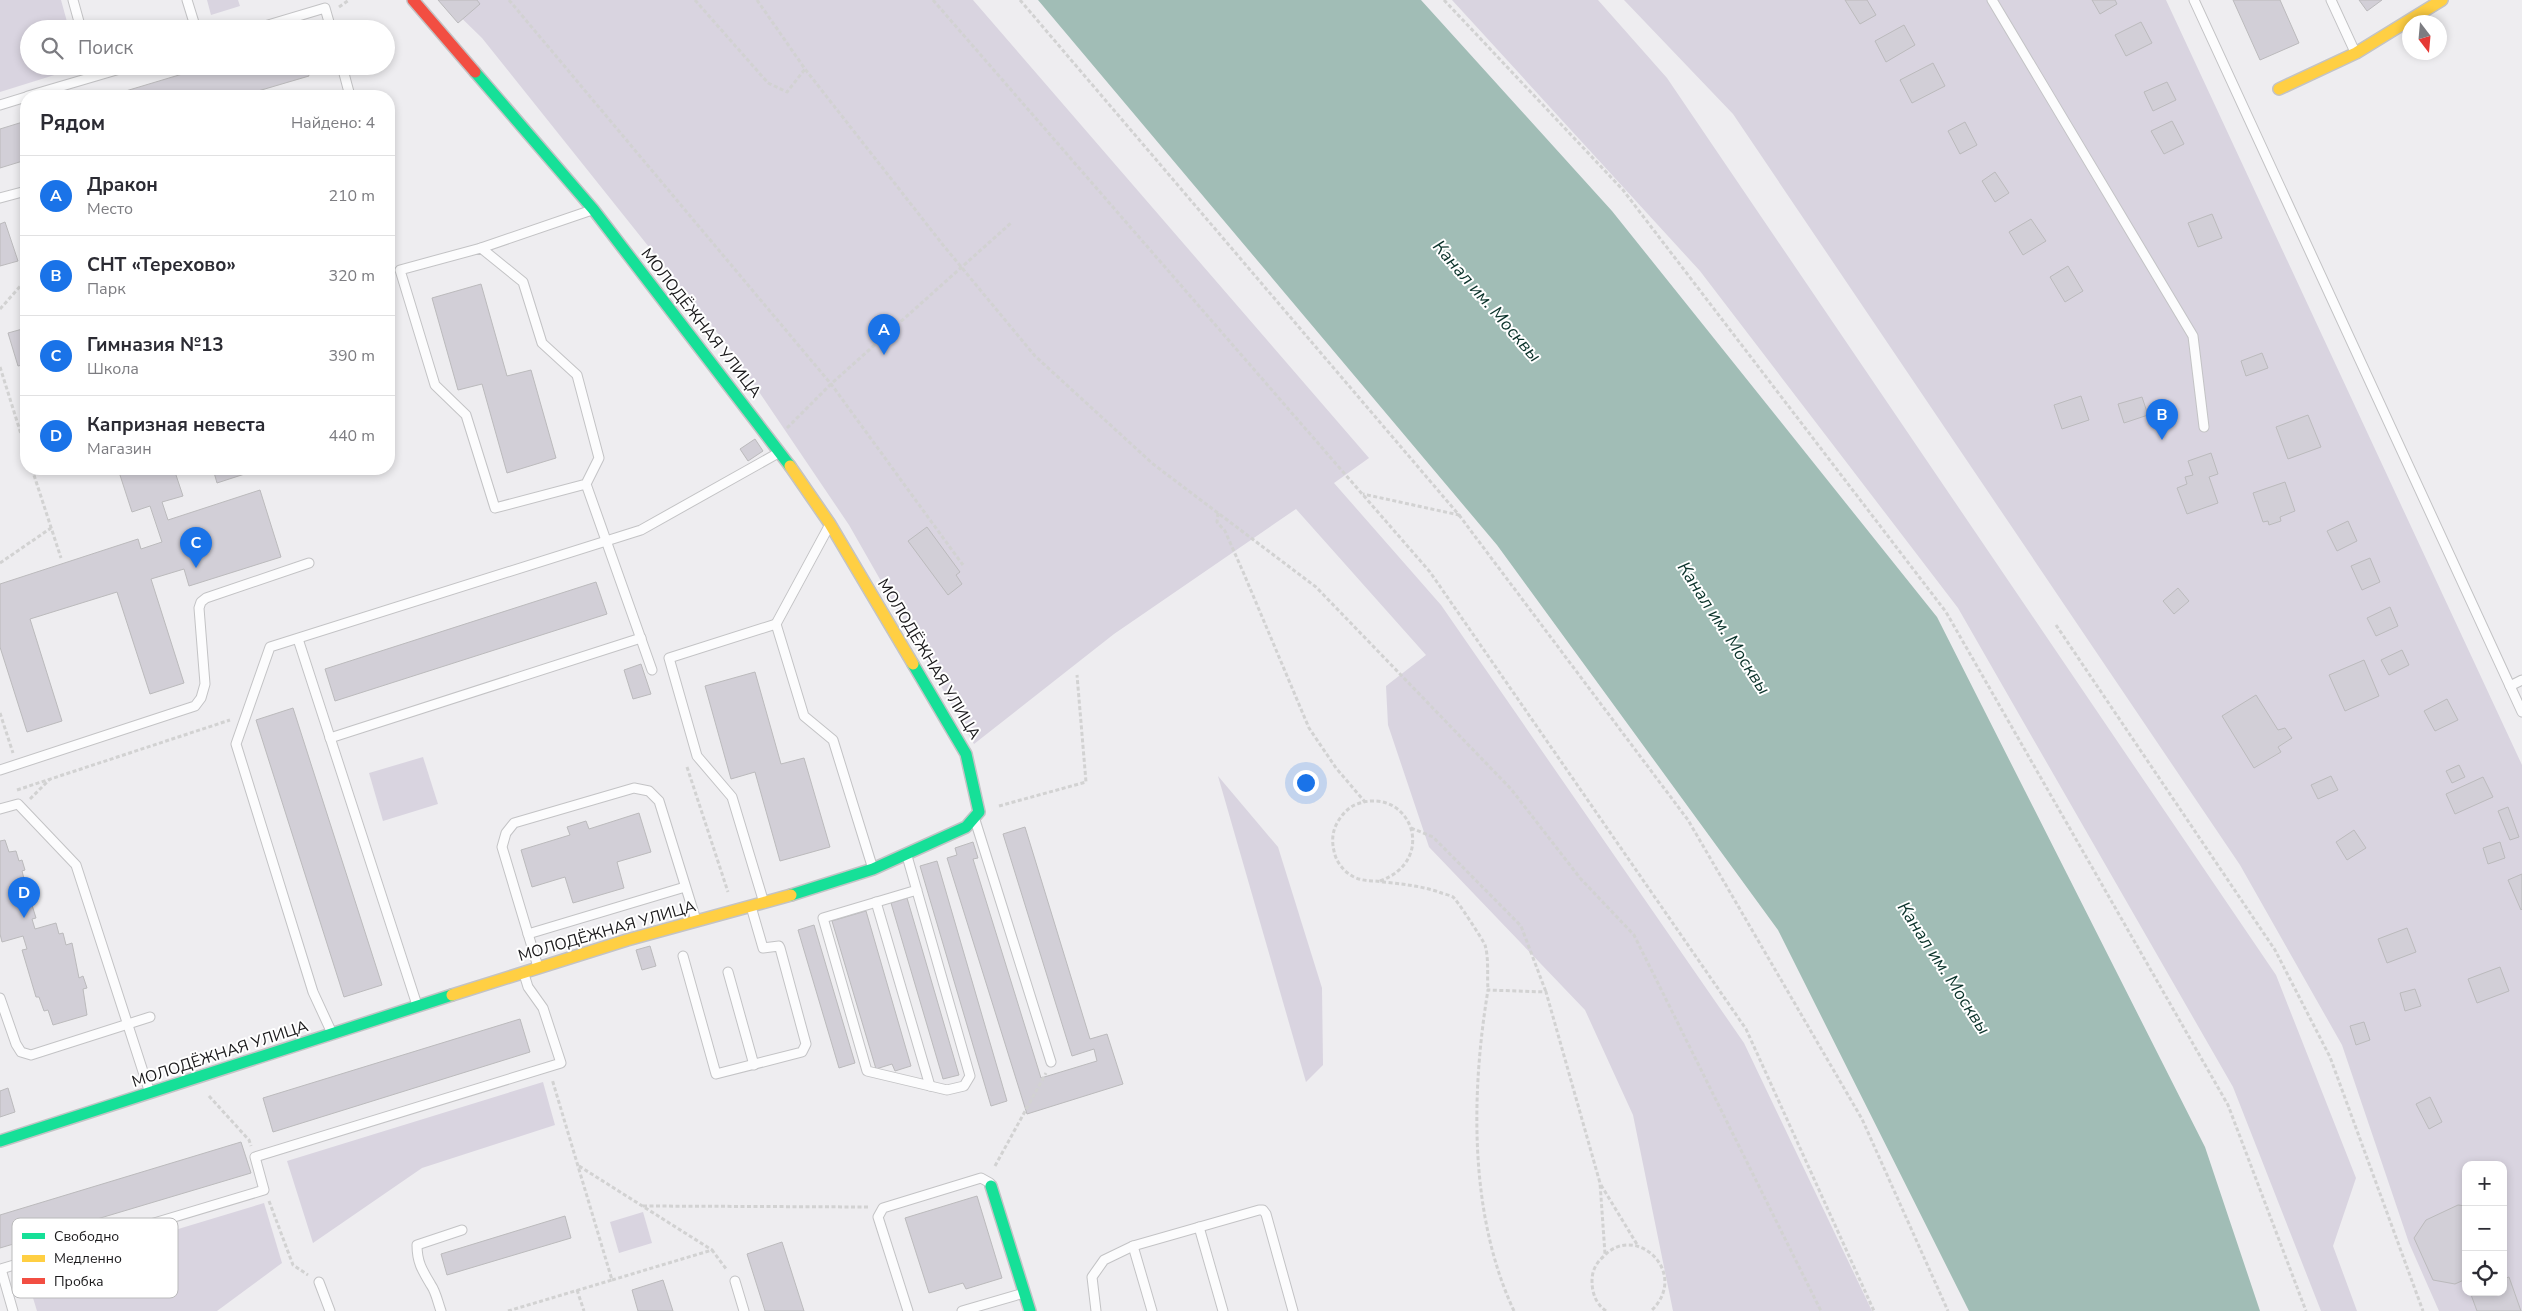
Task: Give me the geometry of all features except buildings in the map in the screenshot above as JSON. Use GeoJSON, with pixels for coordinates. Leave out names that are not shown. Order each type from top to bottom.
{"type":"FeatureCollection","features":[{"type":"Feature","properties":{"kind":"street","name":"МОЛОДЁЖНАЯ УЛИЦА"},"geometry":{"type":"LineString","coordinates":[[0,1141],[538,967],[696,921],[764,904],[873,869],[966,827],[977,815],[966,754],[830,524],[780,452],[593,209],[413,0]]}},
{"type":"Feature","properties":{"kind":"street"},"geometry":{"type":"LineString","coordinates":[[2279,89],[2356,53],[2442,0]]}},
{"type":"Feature","properties":{"kind":"street"},"geometry":{"type":"LineString","coordinates":[[990,1183],[1030,1311]]}},
{"type":"Feature","properties":{"kind":"lane"},"geometry":{"type":"LineString","coordinates":[[73,0],[79,20]]}},
{"type":"Feature","properties":{"kind":"lane"},"geometry":{"type":"LineString","coordinates":[[188,0],[194,20]]}},
{"type":"Feature","properties":{"kind":"lane"},"geometry":{"type":"LineString","coordinates":[[1992,0],[2193,336],[2204,427]]}},
{"type":"Feature","properties":{"kind":"lane"},"geometry":{"type":"LineString","coordinates":[[2194,0],[2522,712]]}},
{"type":"Feature","properties":{"kind":"lane"},"geometry":{"type":"LineString","coordinates":[[2331,0],[2356,53]]}},
{"type":"Feature","properties":{"kind":"lane"},"geometry":{"type":"LineString","coordinates":[[285,20],[325,8],[328,20]]}},
{"type":"Feature","properties":{"kind":"lane"},"geometry":{"type":"LineString","coordinates":[[51,90],[101,75]]}},
{"type":"Feature","properties":{"kind":"lane"},"geometry":{"type":"LineString","coordinates":[[344,75],[348,90]]}},
{"type":"Feature","properties":{"kind":"lane"},"geometry":{"type":"LineString","coordinates":[[0,105],[20,99]]}},
{"type":"Feature","properties":{"kind":"lane"},"geometry":{"type":"LineString","coordinates":[[0,198],[20,193]]}},
{"type":"Feature","properties":{"kind":"lane"},"geometry":{"type":"LineString","coordinates":[[586,484],[495,508],[466,414],[435,385],[400,270],[481,248],[593,209]]}},
{"type":"Feature","properties":{"kind":"lane"},"geometry":{"type":"LineString","coordinates":[[481,248],[522,282],[542,342],[577,375],[599,458],[586,484],[605,543],[642,638],[652,670]]}},
{"type":"Feature","properties":{"kind":"lane"},"geometry":{"type":"LineString","coordinates":[[332,1034],[313,992],[236,744],[270,647],[605,543],[641,530],[780,452]]}},
{"type":"Feature","properties":{"kind":"lane"},"geometry":{"type":"LineString","coordinates":[[764,904],[732,797],[697,756],[669,658],[776,624],[825,537],[830,524]]}},
{"type":"Feature","properties":{"kind":"lane"},"geometry":{"type":"LineString","coordinates":[[0,770],[195,706],[201,698],[205,684],[199,608],[201,602],[206,598],[309,563]]}},
{"type":"Feature","properties":{"kind":"lane"},"geometry":{"type":"LineString","coordinates":[[776,624],[804,716],[833,740],[873,869]]}},
{"type":"Feature","properties":{"kind":"lane"},"geometry":{"type":"LineString","coordinates":[[330,738],[642,638]]}},
{"type":"Feature","properties":{"kind":"lane"},"geometry":{"type":"LineString","coordinates":[[298,639],[417,1006]]}},
{"type":"Feature","properties":{"kind":"lane"},"geometry":{"type":"LineString","coordinates":[[2510,686],[2522,680]]}},
{"type":"Feature","properties":{"kind":"lane"},"geometry":{"type":"LineString","coordinates":[[538,967],[502,846],[506,833],[514,823],[634,788],[649,791],[659,801],[696,921]]}},
{"type":"Feature","properties":{"kind":"lane"},"geometry":{"type":"LineString","coordinates":[[0,809],[18,804],[76,865],[129,1024],[150,1094]]}},
{"type":"Feature","properties":{"kind":"lane"},"geometry":{"type":"LineString","coordinates":[[977,815],[1052,1062]]}},
{"type":"Feature","properties":{"kind":"lane"},"geometry":{"type":"LineString","coordinates":[[907,854],[970,1076],[964,1086],[948,1090],[867,1071],[822,918],[917,890]]}},
{"type":"Feature","properties":{"kind":"lane"},"geometry":{"type":"LineString","coordinates":[[528,934],[685,887]]}},
{"type":"Feature","properties":{"kind":"lane"},"geometry":{"type":"LineString","coordinates":[[876,902],[930,1086]]}},
{"type":"Feature","properties":{"kind":"lane"},"geometry":{"type":"LineString","coordinates":[[683,956],[716,1074],[802,1052],[806,1044],[780,948],[779,946],[763,948],[751,907]]}},
{"type":"Feature","properties":{"kind":"lane"},"geometry":{"type":"LineString","coordinates":[[171,1218],[264,1190],[255,1157],[561,1063],[543,1008],[528,987],[523,972]]}},
{"type":"Feature","properties":{"kind":"lane"},"geometry":{"type":"LineString","coordinates":[[728,972],[754,1065]]}},
{"type":"Feature","properties":{"kind":"lane"},"geometry":{"type":"LineString","coordinates":[[0,998],[16,1044],[21,1052],[31,1054],[150,1017]]}},
{"type":"Feature","properties":{"kind":"lane"},"geometry":{"type":"LineString","coordinates":[[908,1311],[878,1217],[882,1208],[982,1178],[990,1183]]}},
{"type":"Feature","properties":{"kind":"lane"},"geometry":{"type":"LineString","coordinates":[[1096,1311],[1092,1277],[1104,1260],[1133,1246],[1263,1210],[1292,1311]]}},
{"type":"Feature","properties":{"kind":"lane"},"geometry":{"type":"LineString","coordinates":[[1199,1227],[1223,1311]]}},
{"type":"Feature","properties":{"kind":"lane"},"geometry":{"type":"LineString","coordinates":[[441,1311],[432,1286],[417,1260],[417,1245],[462,1230]]}},
{"type":"Feature","properties":{"kind":"lane"},"geometry":{"type":"LineString","coordinates":[[1133,1246],[1152,1311]]}},
{"type":"Feature","properties":{"kind":"lane"},"geometry":{"type":"LineString","coordinates":[[12,1266],[1,1269],[13,1311]]}},
{"type":"Feature","properties":{"kind":"lane"},"geometry":{"type":"LineString","coordinates":[[735,1281],[744,1311]]}},
{"type":"Feature","properties":{"kind":"lane"},"geometry":{"type":"LineString","coordinates":[[319,1282],[330,1311]]}},
{"type":"Feature","properties":{"kind":"lane"},"geometry":{"type":"LineString","coordinates":[[962,1311],[1024,1293]]}},
{"type":"Feature","properties":{"kind":"path"},"geometry":{"type":"LineString","coordinates":[[509,0],[831,384],[963,565]]}},
{"type":"Feature","properties":{"kind":"path"},"geometry":{"type":"LineString","coordinates":[[695,0],[768,83],[787,92],[805,69]]}},
{"type":"Feature","properties":{"kind":"path"},"geometry":{"type":"LineString","coordinates":[[757,0],[805,69],[962,269],[1035,356],[1153,464],[1316,586],[1511,789],[1580,878],[1634,935],[1821,1311]]}},
{"type":"Feature","properties":{"kind":"path"},"geometry":{"type":"LineString","coordinates":[[933,0],[1430,572],[1746,1029],[1874,1311]]}},
{"type":"Feature","properties":{"kind":"path"},"geometry":{"type":"LineString","coordinates":[[1020,0],[1460,515],[1688,820],[1862,1119],[1948,1311]]}},
{"type":"Feature","properties":{"kind":"path"},"geometry":{"type":"LineString","coordinates":[[1444,0],[1624,190],[1946,612],[2228,1105],[2306,1311]]}},
{"type":"Feature","properties":{"kind":"path"},"geometry":{"type":"LineString","coordinates":[[786,429],[831,384],[962,269],[1011,223]]}},
{"type":"Feature","properties":{"kind":"path"},"geometry":{"type":"LineString","coordinates":[[0,309],[20,287]]}},
{"type":"Feature","properties":{"kind":"path"},"geometry":{"type":"LineString","coordinates":[[0,367],[20,431]]}},
{"type":"Feature","properties":{"kind":"path"},"geometry":{"type":"LineString","coordinates":[[34,475],[60,558]]}},
{"type":"Feature","properties":{"kind":"path"},"geometry":{"type":"LineString","coordinates":[[1363,494],[1460,515]]}},
{"type":"Feature","properties":{"kind":"path"},"geometry":{"type":"LineString","coordinates":[[1218,513],[1217,522],[1225,531],[1309,728],[1336,768],[1365,802]]}},
{"type":"Feature","properties":{"kind":"path"},"geometry":{"type":"LineString","coordinates":[[0,563],[51,528]]}},
{"type":"Feature","properties":{"kind":"path"},"geometry":{"type":"LineString","coordinates":[[2056,625],[2275,950],[2330,1057],[2423,1311]]}},
{"type":"Feature","properties":{"kind":"path"},"geometry":{"type":"LineString","coordinates":[[977,815],[1086,782],[1077,676]]}},
{"type":"Feature","properties":{"kind":"path"},"geometry":{"type":"LineString","coordinates":[[0,713],[18,765]]}},
{"type":"Feature","properties":{"kind":"path"},"geometry":{"type":"LineString","coordinates":[[9,792],[226,721],[244,718]]}},
{"type":"Feature","properties":{"kind":"path"},"geometry":{"type":"LineString","coordinates":[[686,764],[734,911]]}},
{"type":"Feature","properties":{"kind":"path"},"geometry":{"type":"LineString","coordinates":[[21,808],[50,778]]}},
{"type":"Feature","properties":{"kind":"path"},"geometry":{"type":"LineString","coordinates":[[1380,881],[1393,876],[1404,868],[1411,855],[1414,842],[1411,828],[1405,817],[1396,808],[1384,802],[1365,802],[1348,810],[1339,819],[1334,831],[1332,843],[1335,856],[1342,868],[1353,877],[1366,882],[1380,881],[1423,887],[1454,898],[1485,944],[1488,990],[1482,1022],[1478,1106],[1478,1174],[1492,1253],[1514,1311]]}},
{"type":"Feature","properties":{"kind":"path"},"geometry":{"type":"LineString","coordinates":[[1411,828],[1433,837],[1521,926],[1546,992],[1600,1184],[1604,1254]]}},
{"type":"Feature","properties":{"kind":"path"},"geometry":{"type":"LineString","coordinates":[[1488,990],[1546,992]]}},
{"type":"Feature","properties":{"kind":"path"},"geometry":{"type":"LineString","coordinates":[[990,1183],[1052,1062]]}},
{"type":"Feature","properties":{"kind":"path"},"geometry":{"type":"LineString","coordinates":[[548,1067],[612,1280]]}},
{"type":"Feature","properties":{"kind":"path"},"geometry":{"type":"LineString","coordinates":[[193,1079],[249,1140],[255,1157]]}},
{"type":"Feature","properties":{"kind":"path"},"geometry":{"type":"LineString","coordinates":[[579,1166],[712,1250],[735,1281]]}},
{"type":"Feature","properties":{"kind":"path"},"geometry":{"type":"LineString","coordinates":[[1600,1184],[1638,1247]]}},
{"type":"Feature","properties":{"kind":"path"},"geometry":{"type":"LineString","coordinates":[[264,1190],[293,1265],[319,1282]]}},
{"type":"Feature","properties":{"kind":"path"},"geometry":{"type":"LineString","coordinates":[[643,1206],[848,1205],[882,1208]]}},
{"type":"Feature","properties":{"kind":"path"},"geometry":{"type":"LineString","coordinates":[[1606,1311],[1596,1300],[1592,1288],[1594,1269],[1604,1254],[1620,1247],[1638,1247],[1649,1251],[1664,1270],[1666,1282],[1664,1293],[1658,1304],[1651,1311]]}},
{"type":"Feature","properties":{"kind":"path"},"geometry":{"type":"LineString","coordinates":[[508,1311],[712,1250]]}},
{"type":"Feature","properties":{"kind":"path"},"geometry":{"type":"LineString","coordinates":[[577,1290],[584,1311]]}},
{"type":"Feature","properties":{"kind":"shaded area"},"geometry":{"type":"Polygon","coordinates":[[[0,0],[61,0],[67,20],[20,20],[20,75],[54,75],[0,92],[0,0]]]}},
{"type":"Feature","properties":{"kind":"shaded area"},"geometry":{"type":"Polygon","coordinates":[[[207,0],[238,0],[240,6],[211,15],[207,0]]]}},
{"type":"Feature","properties":{"kind":"shaded area"},"geometry":{"type":"Polygon","coordinates":[[[443,0],[973,0],[1369,458],[1334,483],[1441,605],[1744,1043],[1872,1311],[1673,1311],[1633,1115],[1585,1010],[1429,847],[1388,725],[1386,686],[1426,655],[1296,509],[1114,634],[974,744],[849,525],[728,346],[482,38],[443,0]]]}},
{"type":"Feature","properties":{"kind":"shaded area"},"geometry":{"type":"Polygon","coordinates":[[[1452,0],[1598,0],[1667,78],[2276,975],[2356,1178],[2333,1246],[2357,1311],[2321,1311],[2233,1087],[1958,608],[1700,271],[1452,0]]]}},
{"type":"Feature","properties":{"kind":"shaded area"},"geometry":{"type":"Polygon","coordinates":[[[1624,0],[2166,0],[2522,765],[2522,1311],[2439,1311],[2409,1243],[2342,1045],[2240,865],[1733,114],[1624,0]]]}},
{"type":"Feature","properties":{"kind":"shaded area"},"geometry":{"type":"Polygon","coordinates":[[[423,757],[438,804],[383,821],[369,773],[423,757]]]}},
{"type":"Feature","properties":{"kind":"shaded area"},"geometry":{"type":"Polygon","coordinates":[[[1218,776],[1278,847],[1322,988],[1323,1065],[1306,1082],[1218,776]]]}},
{"type":"Feature","properties":{"kind":"shaded area"},"geometry":{"type":"Polygon","coordinates":[[[543,1082],[555,1125],[422,1168],[313,1243],[287,1161],[543,1082]]]}},
{"type":"Feature","properties":{"kind":"shaded area"},"geometry":{"type":"Polygon","coordinates":[[[264,1203],[282,1263],[217,1311],[37,1311],[33,1298],[178,1298],[178,1229],[264,1203]]]}},
{"type":"Feature","properties":{"kind":"shaded area"},"geometry":{"type":"Polygon","coordinates":[[[643,1212],[652,1243],[619,1253],[610,1222],[643,1212]]]}},
{"type":"Feature","properties":{"kind":"water","name":"Канал им. Москвы"},"geometry":{"type":"Polygon","coordinates":[[[1038,0],[1421,0],[1612,211],[1937,617],[2205,1147],[2260,1311],[1969,1311],[1778,930],[1497,545],[1038,0]]]}},
{"type":"Feature","properties":{"kind":"traffic: fast"},"geometry":{"type":"LineString","coordinates":[[475,72],[593,209],[790,466]]}},
{"type":"Feature","properties":{"kind":"traffic: fast"},"geometry":{"type":"LineString","coordinates":[[791,895],[873,869],[966,827],[979,812],[966,754],[913,664]]}},
{"type":"Feature","properties":{"kind":"traffic: fast"},"geometry":{"type":"LineString","coordinates":[[0,1141],[452,995]]}},
{"type":"Feature","properties":{"kind":"traffic: fast"},"geometry":{"type":"LineString","coordinates":[[991,1186],[1030,1311]]}},
{"type":"Feature","properties":{"kind":"traffic: slow"},"geometry":{"type":"LineString","coordinates":[[2279,89],[2356,53],[2442,0]]}},
{"type":"Feature","properties":{"kind":"traffic: slow"},"geometry":{"type":"LineString","coordinates":[[790,466],[830,524],[913,664]]}},
{"type":"Feature","properties":{"kind":"traffic: slow"},"geometry":{"type":"LineString","coordinates":[[452,995],[627,940],[791,895]]}},
{"type":"Feature","properties":{"kind":"traffic: jam"},"geometry":{"type":"LineString","coordinates":[[413,0],[475,72]]}},
{"type":"Feature","properties":{"kind":"place","name":"Дракон"},"geometry":{"type":"Point","coordinates":[884,355]}},
{"type":"Feature","properties":{"kind":"place","name":"СНТ «Терехово»"},"geometry":{"type":"Point","coordinates":[2162,440]}},
{"type":"Feature","properties":{"kind":"place","name":"Гимназия №13"},"geometry":{"type":"Point","coordinates":[196,568]}},
{"type":"Feature","properties":{"kind":"place","name":"Капризная невеста"},"geometry":{"type":"Point","coordinates":[24,918]}}]}
